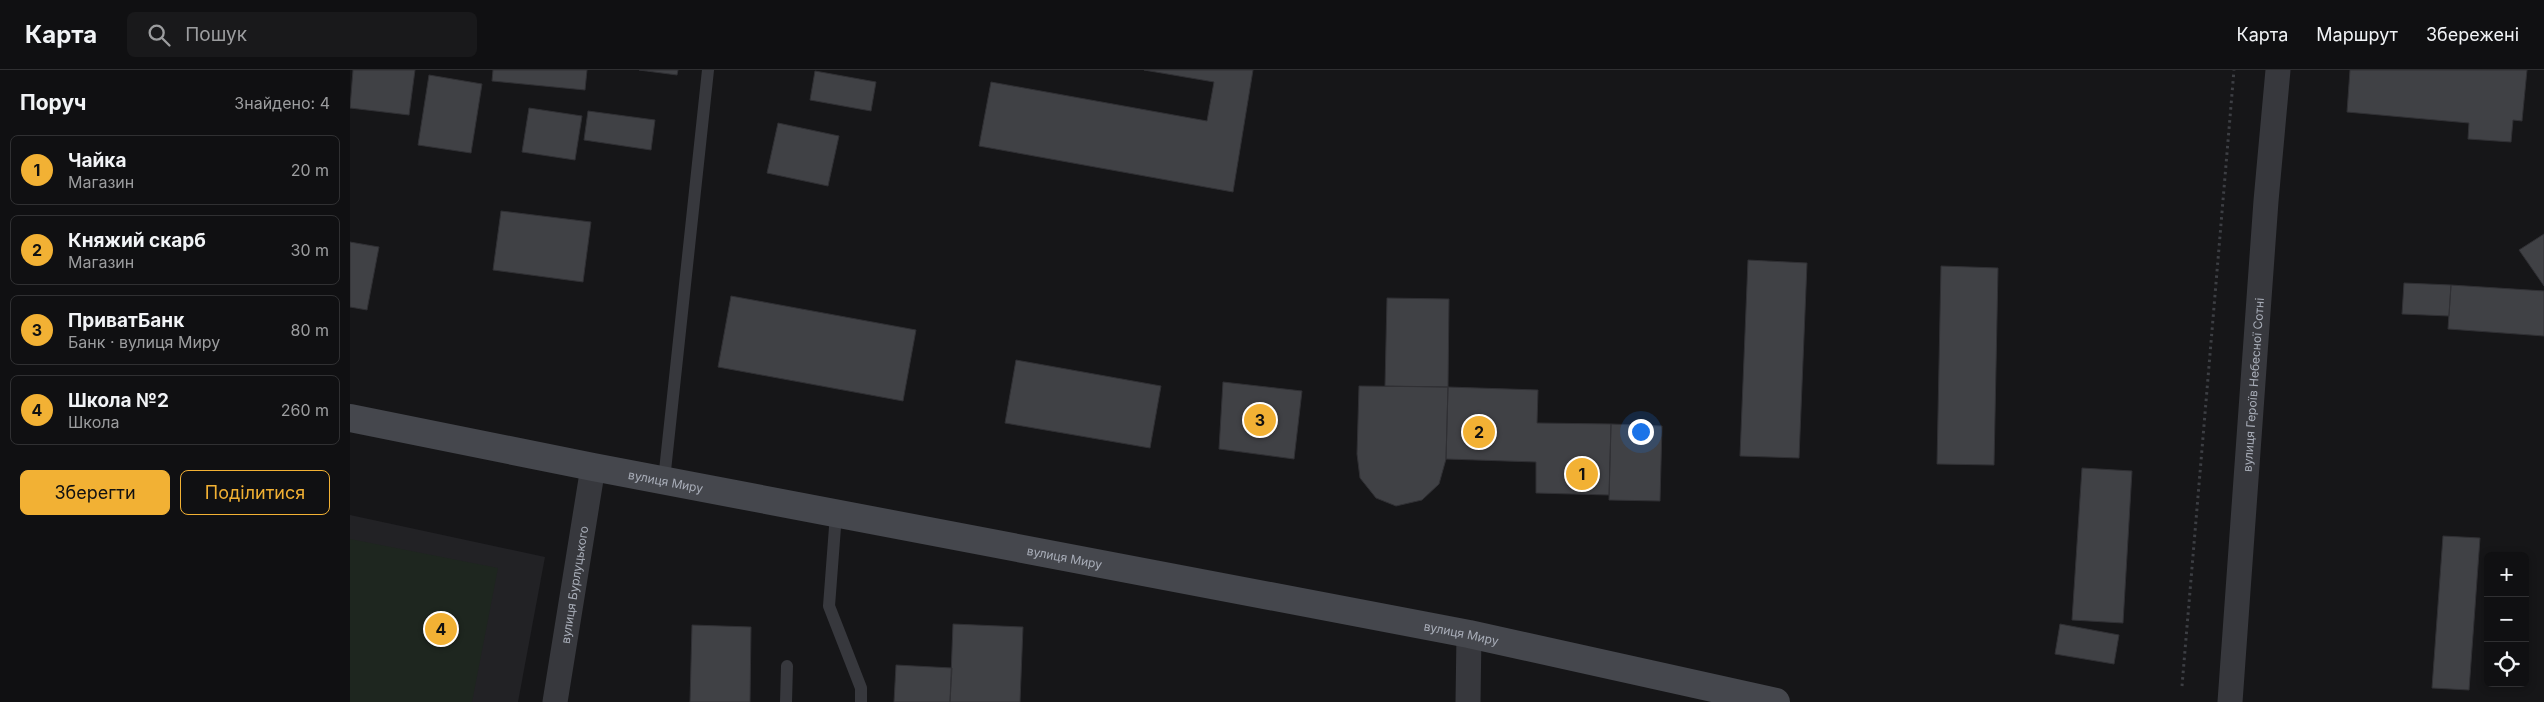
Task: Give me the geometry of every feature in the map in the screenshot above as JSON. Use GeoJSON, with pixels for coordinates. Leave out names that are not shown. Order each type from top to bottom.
{"type":"FeatureCollection","features":[{"type":"Feature","properties":{"kind":"main road","name":"вулиця Миру"},"geometry":{"type":"LineString","coordinates":[[350,418],[836,514],[1469,634],[1776,702]]}},
{"type":"Feature","properties":{"kind":"street","name":"вулиця Героїв Небесної Сотні"},"geometry":{"type":"LineString","coordinates":[[2230,702],[2266,201],[2278,70]]}},
{"type":"Feature","properties":{"kind":"street","name":"вулиця Бурлуцького"},"geometry":{"type":"LineString","coordinates":[[555,702],[593,467]]}},
{"type":"Feature","properties":{"kind":"street"},"geometry":{"type":"LineString","coordinates":[[1468,702],[1469,634]]}},
{"type":"Feature","properties":{"kind":"lane"},"geometry":{"type":"LineString","coordinates":[[664,480],[708,70]]}},
{"type":"Feature","properties":{"kind":"lane"},"geometry":{"type":"LineString","coordinates":[[836,514],[829,606],[861,688],[861,702]]}},
{"type":"Feature","properties":{"kind":"lane"},"geometry":{"type":"LineString","coordinates":[[786,702],[787,666]]}},
{"type":"Feature","properties":{"kind":"path"},"geometry":{"type":"LineString","coordinates":[[2182,686],[2234,70]]}},
{"type":"Feature","properties":{"kind":"shaded area"},"geometry":{"type":"Polygon","coordinates":[[[350,515],[545,557],[518,702],[350,702],[350,515]]]}},
{"type":"Feature","properties":{"kind":"shaded area"},"geometry":{"type":"Polygon","coordinates":[[[350,539],[498,568],[472,702],[350,702],[350,539]]]}},
{"type":"Feature","properties":{"kind":"building"},"geometry":{"type":"Polygon","coordinates":[[[353,70],[415,70],[409,115],[350,108],[353,70]]]}},
{"type":"Feature","properties":{"kind":"building"},"geometry":{"type":"Polygon","coordinates":[[[493,70],[587,70],[585,90],[492,81],[493,70]]]}},
{"type":"Feature","properties":{"kind":"building"},"geometry":{"type":"Polygon","coordinates":[[[639,70],[678,70],[677,75],[639,70]]]}},
{"type":"Feature","properties":{"kind":"building"},"geometry":{"type":"Polygon","coordinates":[[[1144,70],[1253,70],[1233,192],[979,146],[991,82],[1207,121],[1214,82],[1144,70]]]}},
{"type":"Feature","properties":{"kind":"building"},"geometry":{"type":"Polygon","coordinates":[[[2350,70],[2527,70],[2522,121],[2513,120],[2511,142],[2468,139],[2469,123],[2347,112],[2350,70]]]}},
{"type":"Feature","properties":{"kind":"building"},"geometry":{"type":"Polygon","coordinates":[[[815,71],[876,82],[871,111],[810,100],[815,71]]]}},
{"type":"Feature","properties":{"kind":"building"},"geometry":{"type":"Polygon","coordinates":[[[429,75],[482,84],[471,153],[418,145],[429,75]]]}},
{"type":"Feature","properties":{"kind":"building"},"geometry":{"type":"Polygon","coordinates":[[[529,108],[582,116],[575,160],[522,152],[529,108]]]}},
{"type":"Feature","properties":{"kind":"building"},"geometry":{"type":"Polygon","coordinates":[[[588,111],[655,120],[651,150],[584,140],[588,111]]]}},
{"type":"Feature","properties":{"kind":"building"},"geometry":{"type":"Polygon","coordinates":[[[778,123],[839,136],[828,186],[767,173],[778,123]]]}},
{"type":"Feature","properties":{"kind":"building"},"geometry":{"type":"Polygon","coordinates":[[[501,211],[591,222],[583,282],[493,270],[501,211]]]}},
{"type":"Feature","properties":{"kind":"building"},"geometry":{"type":"Polygon","coordinates":[[[2544,234],[2544,286],[2519,250],[2544,234]]]}},
{"type":"Feature","properties":{"kind":"building"},"geometry":{"type":"Polygon","coordinates":[[[350,242],[379,247],[367,310],[350,307],[350,242]]]}},
{"type":"Feature","properties":{"kind":"building"},"geometry":{"type":"Polygon","coordinates":[[[1748,260],[1807,263],[1799,458],[1740,456],[1748,260]]]}},
{"type":"Feature","properties":{"kind":"building"},"geometry":{"type":"Polygon","coordinates":[[[1941,266],[1998,268],[1994,465],[1937,464],[1941,266]]]}},
{"type":"Feature","properties":{"kind":"building"},"geometry":{"type":"Polygon","coordinates":[[[2404,283],[2451,285],[2449,316],[2402,314],[2404,283]]]}},
{"type":"Feature","properties":{"kind":"building"},"geometry":{"type":"Polygon","coordinates":[[[2451,285],[2544,291],[2544,336],[2448,329],[2451,285]]]}},
{"type":"Feature","properties":{"kind":"building"},"geometry":{"type":"Polygon","coordinates":[[[731,296],[916,330],[903,401],[718,367],[731,296]]]}},
{"type":"Feature","properties":{"kind":"building"},"geometry":{"type":"Polygon","coordinates":[[[1387,298],[1449,299],[1448,387],[1385,386],[1387,298]]]}},
{"type":"Feature","properties":{"kind":"building"},"geometry":{"type":"Polygon","coordinates":[[[1016,360],[1161,386],[1150,448],[1005,423],[1016,360]]]}},
{"type":"Feature","properties":{"kind":"building"},"geometry":{"type":"Polygon","coordinates":[[[1223,382],[1302,391],[1294,459],[1219,449],[1223,382]]]}},
{"type":"Feature","properties":{"kind":"building"},"geometry":{"type":"Polygon","coordinates":[[[1359,386],[1448,387],[1446,459],[1439,484],[1422,500],[1396,506],[1376,498],[1360,478],[1357,454],[1359,386]]]}},
{"type":"Feature","properties":{"kind":"building"},"geometry":{"type":"Polygon","coordinates":[[[1448,387],[1538,390],[1537,423],[1611,424],[1609,495],[1536,493],[1536,462],[1446,459],[1448,387]]]}},
{"type":"Feature","properties":{"kind":"building"},"geometry":{"type":"Polygon","coordinates":[[[1611,424],[1662,426],[1660,501],[1609,500],[1611,424]]]}},
{"type":"Feature","properties":{"kind":"building"},"geometry":{"type":"Polygon","coordinates":[[[2082,468],[2132,471],[2123,623],[2072,620],[2082,468]]]}},
{"type":"Feature","properties":{"kind":"building"},"geometry":{"type":"Polygon","coordinates":[[[2443,536],[2480,538],[2469,690],[2432,688],[2443,536]]]}},
{"type":"Feature","properties":{"kind":"building"},"geometry":{"type":"Polygon","coordinates":[[[953,624],[1023,627],[1020,702],[950,702],[953,624]]]}},
{"type":"Feature","properties":{"kind":"building"},"geometry":{"type":"Polygon","coordinates":[[[2060,624],[2119,635],[2114,664],[2055,654],[2060,624]]]}},
{"type":"Feature","properties":{"kind":"building"},"geometry":{"type":"Polygon","coordinates":[[[692,625],[751,627],[750,702],[690,702],[692,625]]]}},
{"type":"Feature","properties":{"kind":"building"},"geometry":{"type":"Polygon","coordinates":[[[896,665],[952,668],[950,702],[894,702],[896,665]]]}},
{"type":"Feature","properties":{"kind":"place","name":"ПриватБанк"},"geometry":{"type":"Point","coordinates":[1260,420]}},
{"type":"Feature","properties":{"kind":"place","name":"Княжий скарб"},"geometry":{"type":"Point","coordinates":[1479,432]}},
{"type":"Feature","properties":{"kind":"place","name":"Чайка"},"geometry":{"type":"Point","coordinates":[1582,474]}},
{"type":"Feature","properties":{"kind":"place","name":"Школа №2"},"geometry":{"type":"Point","coordinates":[441,629]}}]}
